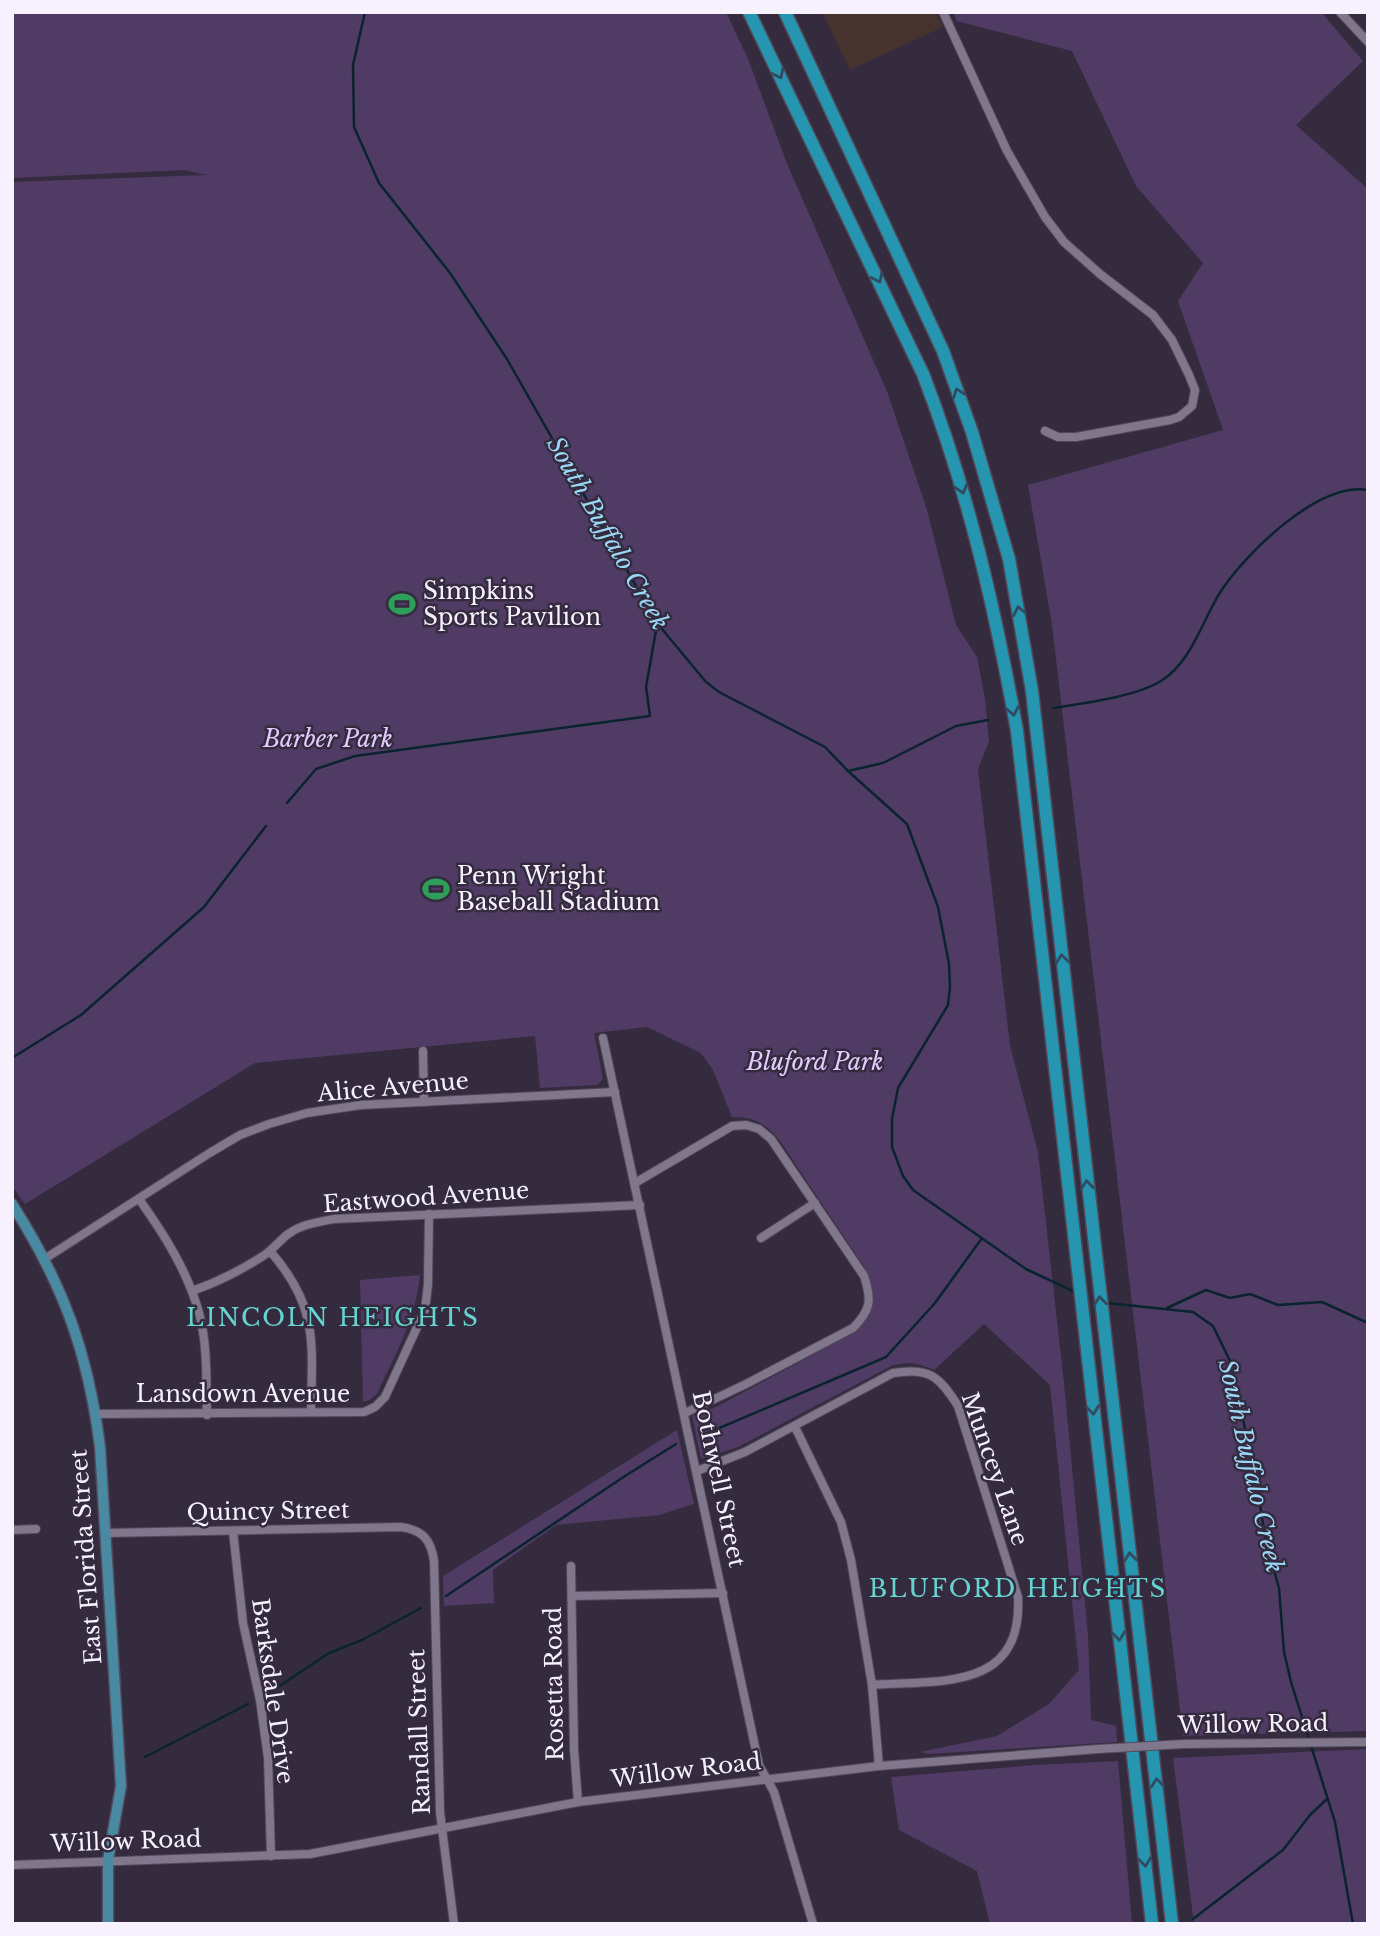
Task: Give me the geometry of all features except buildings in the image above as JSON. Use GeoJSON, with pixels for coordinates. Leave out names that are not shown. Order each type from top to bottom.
{"type":"FeatureCollection","features":[{"type":"Feature","properties":{"kind":"highway"},"geometry":{"type":"LineString","coordinates":[[749,12],[923,374],[944,429],[995,614],[1017,731],[1152,1924]]}},
{"type":"Feature","properties":{"kind":"highway"},"geometry":{"type":"LineString","coordinates":[[785,12],[943,351],[976,444],[1009,559],[1032,691],[1172,1924]]}},
{"type":"Feature","properties":{"kind":"main road","name":"East Florida Street"},"geometry":{"type":"LineString","coordinates":[[12,1204],[46,1258],[67,1305],[82,1352],[96,1414],[121,1786],[108,1860],[108,1924]]}},
{"type":"Feature","properties":{"kind":"street"},"geometry":{"type":"LineString","coordinates":[[943,12],[1007,151],[1045,217],[1064,242],[1153,315],[1172,340],[1195,390],[1192,406],[1179,417],[1170,420],[1076,437],[1058,437],[1045,430]]}},
{"type":"Feature","properties":{"kind":"street"},"geometry":{"type":"LineString","coordinates":[[1340,12],[1368,42]]}},
{"type":"Feature","properties":{"kind":"street","name":"Bothwell Street"},"geometry":{"type":"LineString","coordinates":[[603,1038],[760,1765],[774,1792],[813,1924]]}},
{"type":"Feature","properties":{"kind":"street"},"geometry":{"type":"LineString","coordinates":[[423,1051],[424,1102]]}},
{"type":"Feature","properties":{"kind":"street","name":"Alice Avenue"},"geometry":{"type":"LineString","coordinates":[[46,1258],[240,1135],[307,1113],[361,1105],[615,1092]]}},
{"type":"Feature","properties":{"kind":"street"},"geometry":{"type":"LineString","coordinates":[[635,1183],[732,1126],[746,1125],[759,1129],[771,1139],[815,1203],[864,1276],[869,1290],[869,1304],[864,1317],[853,1328],[685,1413]]}},
{"type":"Feature","properties":{"kind":"street"},"geometry":{"type":"LineString","coordinates":[[139,1199],[175,1254],[200,1315],[207,1415]]}},
{"type":"Feature","properties":{"kind":"street"},"geometry":{"type":"LineString","coordinates":[[761,1238],[815,1203]]}},
{"type":"Feature","properties":{"kind":"street","name":"Eastwood Avenue"},"geometry":{"type":"LineString","coordinates":[[192,1292],[223,1280],[270,1251],[284,1237],[300,1227],[334,1219],[640,1205]]}},
{"type":"Feature","properties":{"kind":"street","name":"Lansdown Avenue"},"geometry":{"type":"LineString","coordinates":[[96,1414],[364,1412],[376,1407],[385,1397],[425,1310],[429,1214]]}},
{"type":"Feature","properties":{"kind":"street"},"geometry":{"type":"LineString","coordinates":[[270,1251],[288,1272],[309,1319],[312,1355],[311,1412]]}},
{"type":"Feature","properties":{"kind":"street","name":"Muncey Lane"},"geometry":{"type":"LineString","coordinates":[[697,1471],[746,1452],[893,1373],[913,1370],[930,1374],[944,1385],[958,1406],[1018,1597],[1016,1635],[1007,1653],[993,1665],[972,1676],[872,1685]]}},
{"type":"Feature","properties":{"kind":"street"},"geometry":{"type":"LineString","coordinates":[[795,1427],[841,1522],[851,1560],[872,1685],[879,1766]]}},
{"type":"Feature","properties":{"kind":"street","name":"Quincy Street"},"geometry":{"type":"LineString","coordinates":[[105,1534],[401,1527],[420,1532],[428,1539]]}},
{"type":"Feature","properties":{"kind":"street"},"geometry":{"type":"LineString","coordinates":[[12,1530],[36,1529]]}},
{"type":"Feature","properties":{"kind":"street","name":"Barksdale Drive"},"geometry":{"type":"LineString","coordinates":[[233,1531],[243,1623],[260,1700],[268,1758],[271,1856]]}},
{"type":"Feature","properties":{"kind":"street","name":"Randall Street"},"geometry":{"type":"LineString","coordinates":[[428,1539],[434,1561],[441,1827],[454,1924]]}},
{"type":"Feature","properties":{"kind":"street","name":"Rosetta Road"},"geometry":{"type":"LineString","coordinates":[[571,1566],[574,1749],[578,1802]]}},
{"type":"Feature","properties":{"kind":"street"},"geometry":{"type":"LineString","coordinates":[[572,1596],[723,1593]]}},
{"type":"Feature","properties":{"kind":"street","name":"Willow Road"},"geometry":{"type":"LineString","coordinates":[[12,1865],[310,1854],[578,1802],[879,1766],[1184,1744],[1368,1742]]}},
{"type":"Feature","properties":{"kind":"shaded area"},"geometry":{"type":"Polygon","coordinates":[[[822,12],[936,12],[943,27],[850,70],[822,12]]]}},
{"type":"Feature","properties":{"kind":"green space"},"geometry":{"type":"Polygon","coordinates":[[[12,12],[726,12],[748,59],[788,166],[888,394],[927,510],[956,625],[977,657],[989,741],[978,769],[1010,1046],[1038,1152],[1064,1383],[1088,1636],[1091,1720],[1116,1726],[1117,1742],[928,1754],[920,1752],[997,1736],[1049,1704],[1079,1670],[1050,1385],[984,1324],[934,1370],[913,1364],[891,1366],[738,1447],[701,1459],[692,1416],[716,1407],[857,1331],[871,1307],[872,1291],[863,1265],[780,1141],[759,1122],[732,1117],[713,1070],[701,1053],[647,1027],[594,1033],[603,1079],[597,1085],[540,1088],[535,1036],[255,1063],[25,1204],[12,1186],[12,182],[206,175],[184,170],[12,178],[12,12]]]}},
{"type":"Feature","properties":{"kind":"green space"},"geometry":{"type":"Polygon","coordinates":[[[953,12],[1321,12],[1363,61],[1296,125],[1368,189],[1368,1731],[1183,1736],[1052,625],[1028,485],[1223,430],[1178,301],[1203,263],[1136,186],[1072,51],[957,21],[953,12]]]}},
{"type":"Feature","properties":{"kind":"green space"},"geometry":{"type":"Polygon","coordinates":[[[420,1275],[414,1306],[397,1351],[377,1394],[363,1402],[360,1280],[420,1275]]]}},
{"type":"Feature","properties":{"kind":"green space"},"geometry":{"type":"Polygon","coordinates":[[[677,1430],[694,1504],[659,1515],[556,1525],[493,1570],[494,1603],[444,1606],[443,1576],[677,1430]]]}},
{"type":"Feature","properties":{"kind":"green space"},"geometry":{"type":"Polygon","coordinates":[[[1368,1749],[1368,1924],[1194,1924],[1173,1758],[1368,1749]]]}},
{"type":"Feature","properties":{"kind":"green space"},"geometry":{"type":"Polygon","coordinates":[[[1118,1761],[1132,1924],[990,1924],[977,1871],[899,1830],[891,1777],[1118,1761]]]}},
{"type":"Feature","properties":{"kind":"waterway","name":"South Buffalo Creek"},"geometry":{"type":"LineString","coordinates":[[365,12],[353,65],[354,127],[379,183],[450,273],[507,359],[657,623],[706,682],[719,692],[825,747],[907,824],[938,907],[949,964],[950,987],[948,1005],[898,1088],[892,1119],[892,1147],[903,1176],[913,1190],[1026,1269],[1077,1293]]}},
{"type":"Feature","properties":{"kind":"waterway"},"geometry":{"type":"LineString","coordinates":[[1053,708],[1124,695],[1161,681],[1181,662],[1223,588],[1267,539],[1286,522],[1328,497],[1348,490],[1368,490]]}},
{"type":"Feature","properties":{"kind":"waterway"},"geometry":{"type":"LineString","coordinates":[[287,803],[316,769],[355,756],[650,716],[646,687],[657,625]]}},
{"type":"Feature","properties":{"kind":"waterway"},"geometry":{"type":"LineString","coordinates":[[848,771],[883,763],[956,726],[988,720]]}},
{"type":"Feature","properties":{"kind":"waterway"},"geometry":{"type":"LineString","coordinates":[[12,1058],[81,1015],[204,907],[266,826]]}},
{"type":"Feature","properties":{"kind":"waterway"},"geometry":{"type":"LineString","coordinates":[[703,1435],[886,1357],[935,1303],[982,1238]]}},
{"type":"Feature","properties":{"kind":"waterway"},"geometry":{"type":"LineString","coordinates":[[1167,1308],[1206,1290],[1230,1298],[1250,1294],[1278,1305],[1322,1302],[1368,1323]]}},
{"type":"Feature","properties":{"kind":"waterway","name":"South Buffalo Creek"},"geometry":{"type":"LineString","coordinates":[[1107,1303],[1193,1312],[1213,1326],[1231,1363],[1266,1542],[1279,1588],[1284,1652],[1335,1822],[1353,1924]]}},
{"type":"Feature","properties":{"kind":"waterway"},"geometry":{"type":"LineString","coordinates":[[446,1596],[676,1444]]}},
{"type":"Feature","properties":{"kind":"waterway"},"geometry":{"type":"LineString","coordinates":[[269,1693],[329,1653],[362,1640],[421,1608]]}},
{"type":"Feature","properties":{"kind":"waterway"},"geometry":{"type":"LineString","coordinates":[[145,1757],[248,1704]]}},
{"type":"Feature","properties":{"kind":"waterway"},"geometry":{"type":"LineString","coordinates":[[1193,1919],[1283,1850],[1310,1815],[1327,1799]]}},
{"type":"Feature","properties":{"kind":"place","name":"Simpkins Sports Pavilion"},"geometry":{"type":"Point","coordinates":[402,604]}},
{"type":"Feature","properties":{"kind":"place","name":"Penn Wright Baseball Stadium"},"geometry":{"type":"Point","coordinates":[436,889]}},
{"type":"Feature","properties":{"kind":"district","name":"LINCOLN HEIGHTS"},"geometry":{"type":"Point","coordinates":[333,1317]}},
{"type":"Feature","properties":{"kind":"district","name":"BLUFORD HEIGHTS"},"geometry":{"type":"Point","coordinates":[1018,1588]}},
{"type":"Feature","properties":{"kind":"park label","name":"Barber Park"},"geometry":{"type":"Point","coordinates":[328,739]}},
{"type":"Feature","properties":{"kind":"park label","name":"Bluford Park"},"geometry":{"type":"Point","coordinates":[815,1062]}}]}
